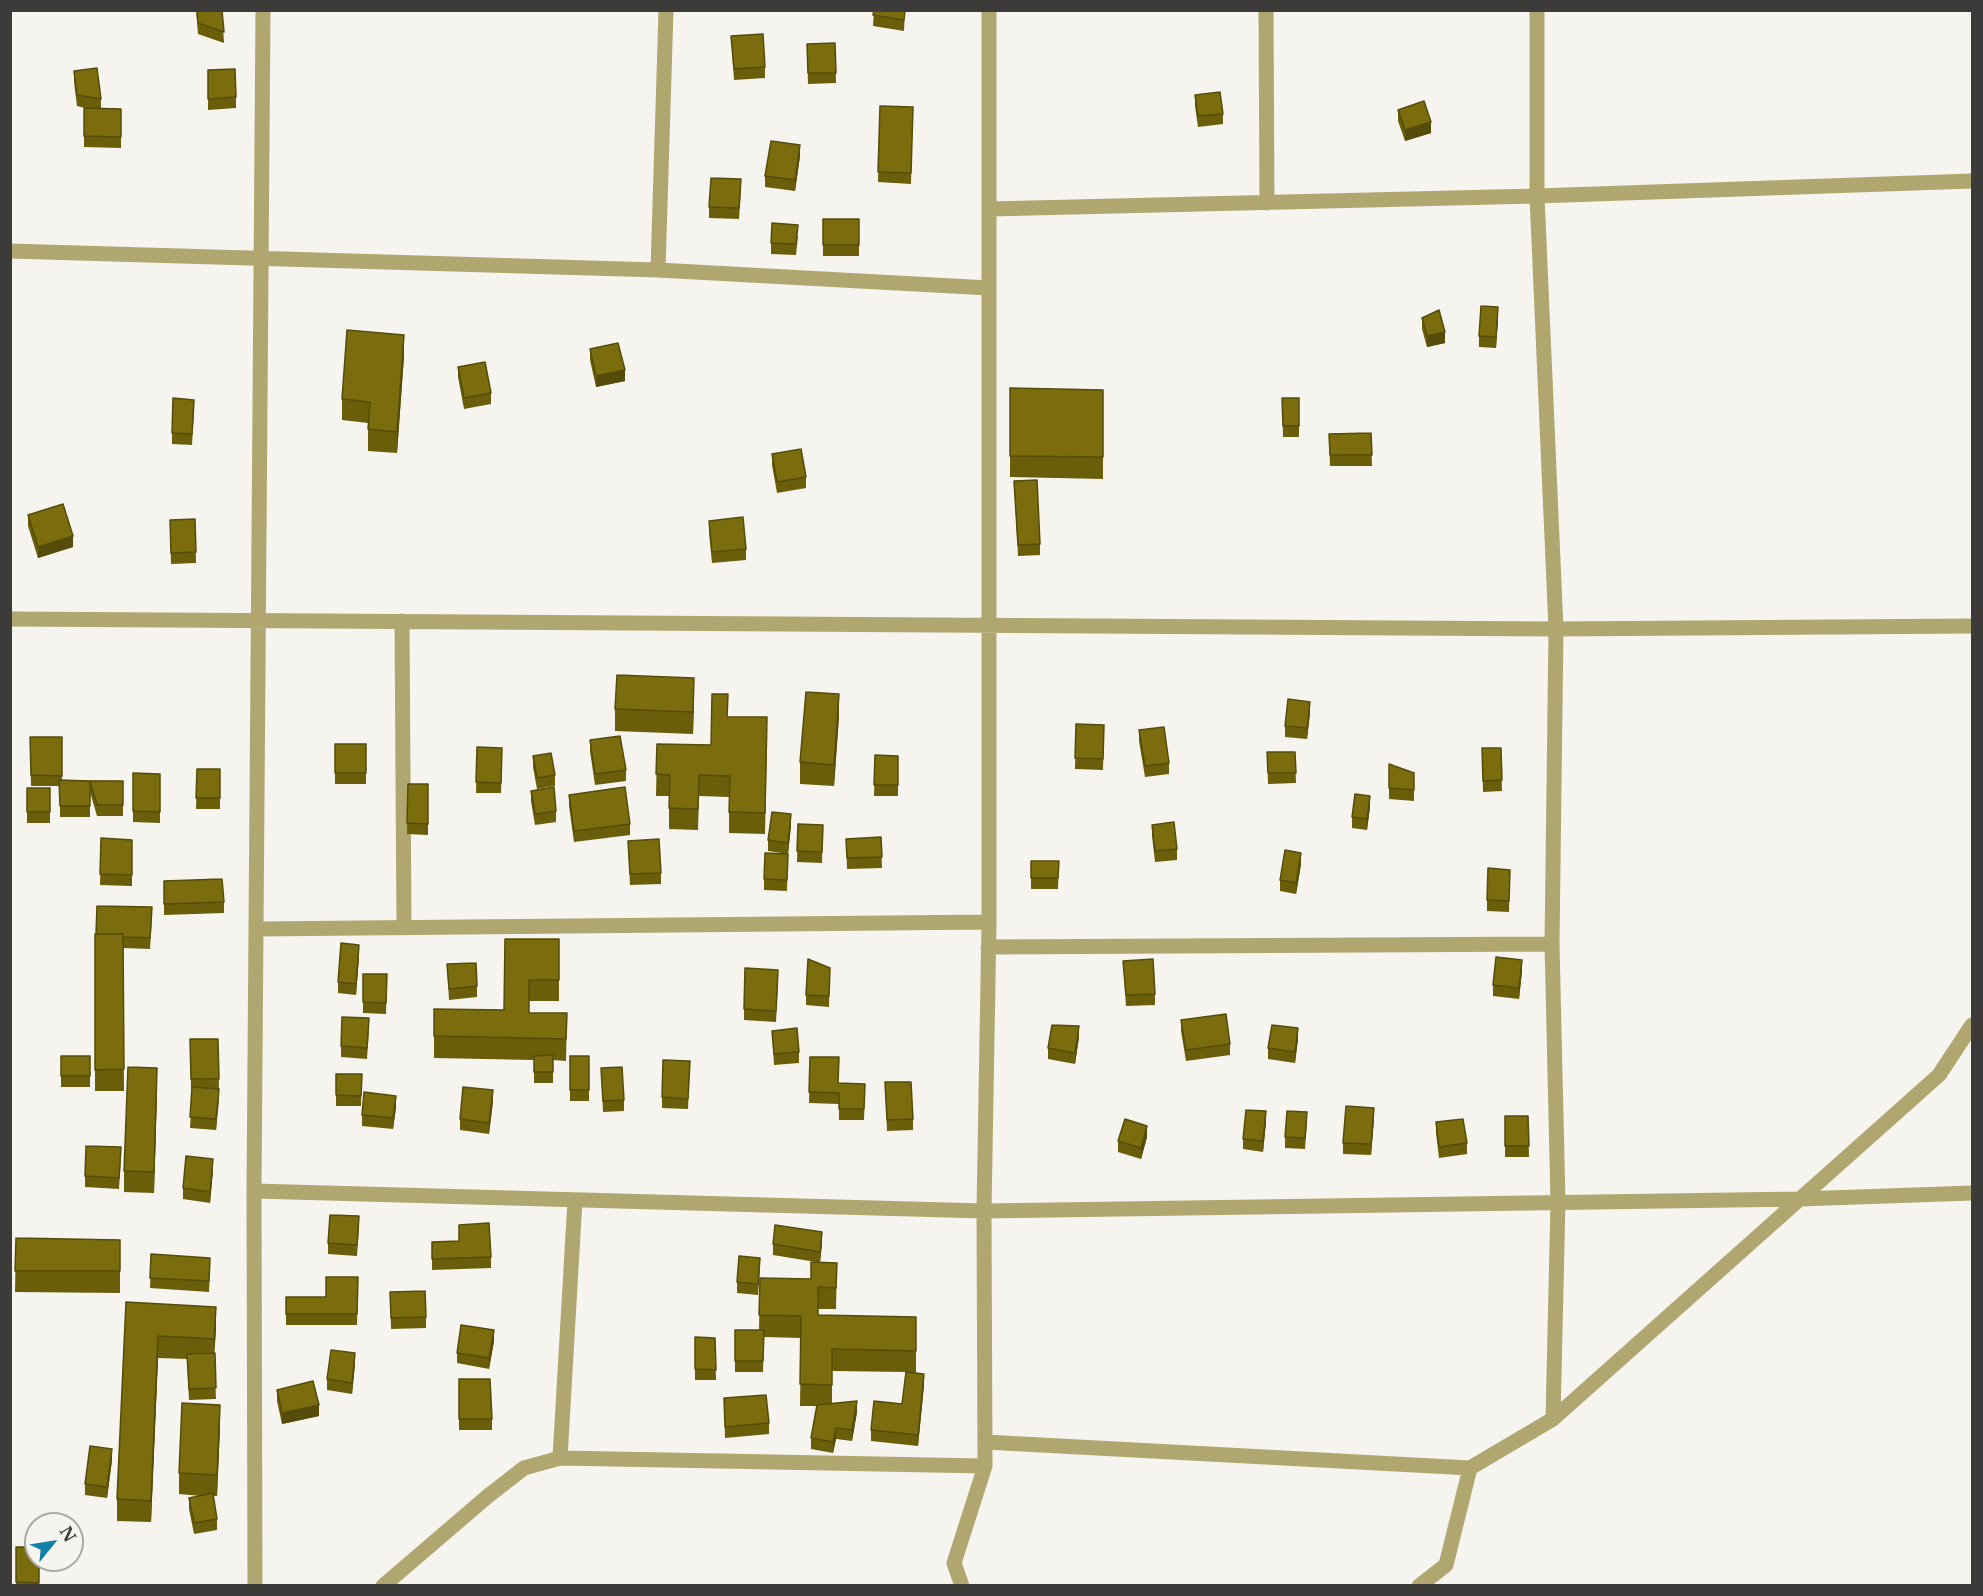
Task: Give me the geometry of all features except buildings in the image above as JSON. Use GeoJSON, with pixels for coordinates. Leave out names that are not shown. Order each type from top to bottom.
{"type":"FeatureCollection","features":[{"type":"Feature","properties":{"kind":"street"},"geometry":{"type":"LineString","coordinates":[[255,1586],[254,1191],[263,10]]}},
{"type":"Feature","properties":{"kind":"street"},"geometry":{"type":"LineString","coordinates":[[658,270],[666,10]]}},
{"type":"Feature","properties":{"kind":"street"},"geometry":{"type":"LineString","coordinates":[[962,1586],[954,1563],[985,1466],[984,1211],[989,922],[989,10]]}},
{"type":"Feature","properties":{"kind":"street"},"geometry":{"type":"LineString","coordinates":[[1266,10],[1267,203]]}},
{"type":"Feature","properties":{"kind":"street"},"geometry":{"type":"LineString","coordinates":[[1537,10],[1537,196],[1556,629],[1551,944],[1558,1202],[1553,1419]]}},
{"type":"Feature","properties":{"kind":"street"},"geometry":{"type":"LineString","coordinates":[[989,209],[1537,196],[1972,181]]}},
{"type":"Feature","properties":{"kind":"street"},"geometry":{"type":"LineString","coordinates":[[10,251],[658,270],[989,288]]}},
{"type":"Feature","properties":{"kind":"street"},"geometry":{"type":"LineString","coordinates":[[10,619],[1556,629],[1972,626]]}},
{"type":"Feature","properties":{"kind":"street"},"geometry":{"type":"LineString","coordinates":[[402,621],[404,928]]}},
{"type":"Feature","properties":{"kind":"street"},"geometry":{"type":"LineString","coordinates":[[257,929],[989,922]]}},
{"type":"Feature","properties":{"kind":"street"},"geometry":{"type":"LineString","coordinates":[[988,948],[1551,944]]}},
{"type":"Feature","properties":{"kind":"street"},"geometry":{"type":"LineString","coordinates":[[985,1442],[1470,1468],[1553,1419],[1939,1075],[1972,1025]]}},
{"type":"Feature","properties":{"kind":"street"},"geometry":{"type":"LineString","coordinates":[[254,1191],[984,1211],[1800,1198],[1972,1193]]}},
{"type":"Feature","properties":{"kind":"street"},"geometry":{"type":"LineString","coordinates":[[560,1458],[575,1200]]}},
{"type":"Feature","properties":{"kind":"street"},"geometry":{"type":"LineString","coordinates":[[382,1586],[524,1468],[560,1458],[985,1466]]}},
{"type":"Feature","properties":{"kind":"street"},"geometry":{"type":"LineString","coordinates":[[1419,1586],[1446,1565],[1470,1468]]}}]}
